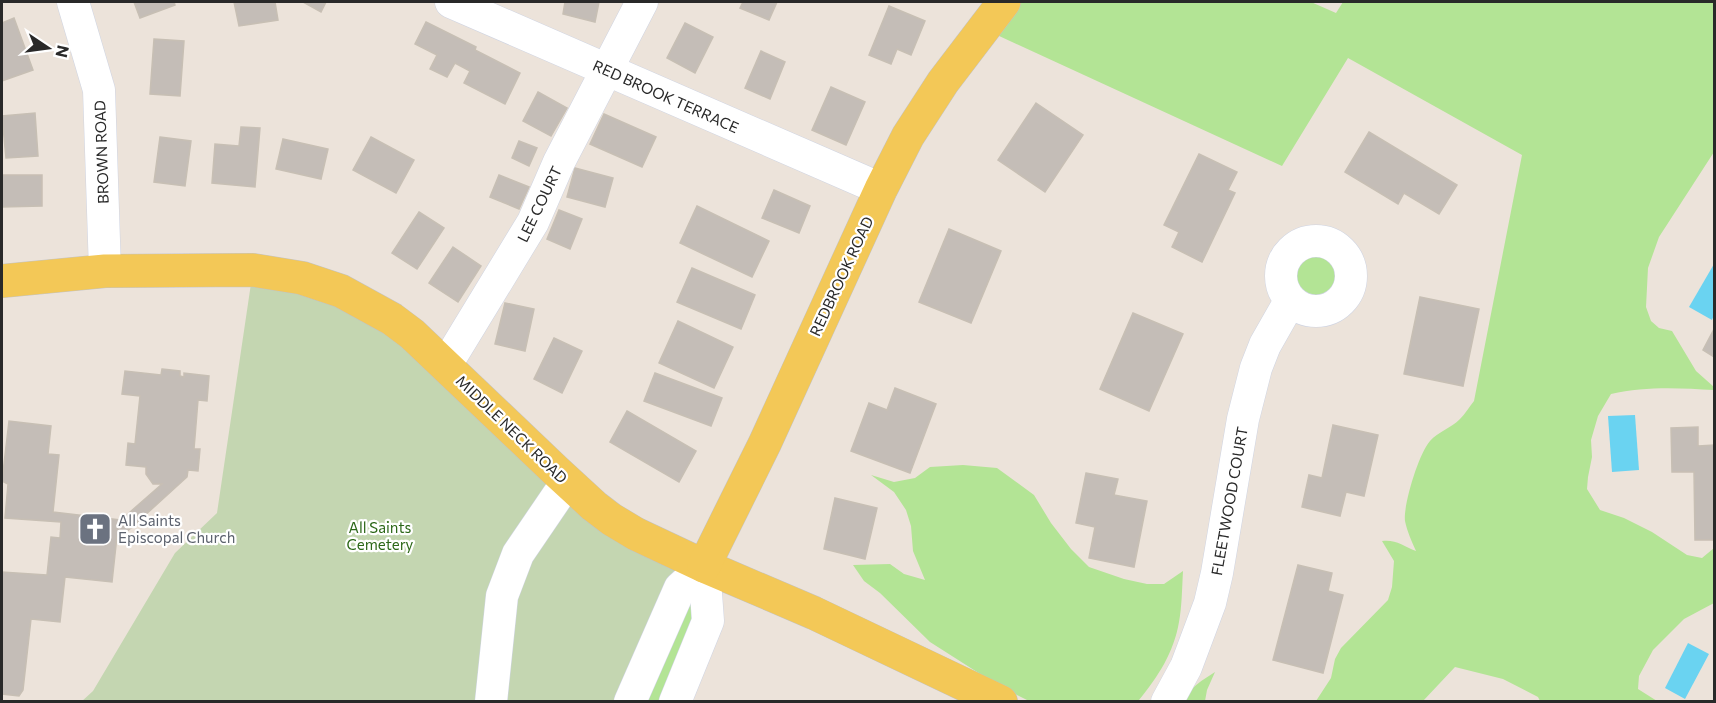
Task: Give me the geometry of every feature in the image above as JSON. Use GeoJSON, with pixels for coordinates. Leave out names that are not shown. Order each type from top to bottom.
{"type":"FeatureCollection","features":[{"type":"Feature","properties":{"kind":"main road","name":"REDBROOK ROAD"},"geometry":{"type":"LineString","coordinates":[[704,566],[765,443],[881,189],[919,118],[943,82],[1005,2]]}},
{"type":"Feature","properties":{"kind":"main road","name":"MIDDLE NECK ROAD"},"geometry":{"type":"LineString","coordinates":[[2,281],[105,271],[253,270],[302,278],[341,291],[393,319],[412,334],[567,482],[611,519],[636,534],[704,566],[814,613],[1001,702]]}},
{"type":"Feature","properties":{"kind":"street","name":"BROWN ROAD"},"geometry":{"type":"LineString","coordinates":[[73,2],[99,90],[105,271]]}},
{"type":"Feature","properties":{"kind":"street","name":"RED BROOK TERRACE"},"geometry":{"type":"LineString","coordinates":[[451,2],[881,189]]}},
{"type":"Feature","properties":{"kind":"street","name":"LEE COURT"},"geometry":{"type":"LineString","coordinates":[[446,365],[533,222],[559,162],[642,2]]}},
{"type":"Feature","properties":{"kind":"street","name":"FLEETWOOD COURT"},"geometry":{"type":"LineString","coordinates":[[1167,702],[1186,667],[1210,603],[1243,419],[1256,368],[1265,345],[1290,301]]}},
{"type":"Feature","properties":{"kind":"street"},"geometry":{"type":"LineString","coordinates":[[491,702],[502,596],[518,554],[567,482]]}},
{"type":"Feature","properties":{"kind":"street"},"geometry":{"type":"LineString","coordinates":[[630,702],[680,588],[704,566]]}},
{"type":"Feature","properties":{"kind":"street"},"geometry":{"type":"LineString","coordinates":[[675,702],[708,621],[704,566]]}},
{"type":"Feature","properties":{"kind":"green space"},"geometry":{"type":"Polygon","coordinates":[[[1004,2],[1311,2],[1336,13],[1343,2],[1714,2],[1714,152],[1659,237],[1648,268],[1646,307],[1651,321],[1659,328],[1672,331],[1696,371],[1714,387],[1714,390],[1675,388],[1611,394],[1598,416],[1591,440],[1592,457],[1587,489],[1600,510],[1624,518],[1652,532],[1687,555],[1702,558],[1714,548],[1714,603],[1684,619],[1653,650],[1639,676],[1638,689],[1657,701],[1540,701],[1538,697],[1503,679],[1455,667],[1423,701],[1316,701],[1331,678],[1335,659],[1341,648],[1388,600],[1392,587],[1394,561],[1382,541],[1395,542],[1416,551],[1407,529],[1405,513],[1421,456],[1430,441],[1460,419],[1474,401],[1522,155],[1348,58],[1282,166],[984,29],[1004,2]]]}},
{"type":"Feature","properties":{"kind":"green space"},"geometry":{"type":"Polygon","coordinates":[[[1311,247],[1323,247],[1338,255],[1346,270],[1346,282],[1338,297],[1323,305],[1311,305],[1296,297],[1288,282],[1288,270],[1296,255],[1311,247]]]}},
{"type":"Feature","properties":{"kind":"green space","name":"All Saints Cemetery"},"geometry":{"type":"Polygon","coordinates":[[[253,270],[343,296],[565,484],[703,565],[627,701],[81,702],[93,691],[175,553],[217,513],[253,270]]]}},
{"type":"Feature","properties":{"kind":"green space"},"geometry":{"type":"Polygon","coordinates":[[[963,465],[997,468],[1034,495],[1051,523],[1071,549],[1089,567],[1147,584],[1164,584],[1183,571],[1177,633],[1159,673],[1139,700],[1029,701],[999,686],[930,642],[880,593],[864,581],[853,565],[890,564],[904,574],[925,580],[913,551],[911,526],[906,510],[894,492],[871,475],[894,482],[915,478],[930,467],[963,465]]]}},
{"type":"Feature","properties":{"kind":"green space"},"geometry":{"type":"Polygon","coordinates":[[[701,577],[701,623],[669,701],[635,702],[701,577]]]}},
{"type":"Feature","properties":{"kind":"green space"},"geometry":{"type":"Polygon","coordinates":[[[1215,672],[1205,701],[1184,702],[1193,688],[1215,672]]]}},
{"type":"Feature","properties":{"kind":"water"},"geometry":{"type":"Polygon","coordinates":[[[1714,264],[1714,315],[1712,320],[1689,307],[1714,264]]]}},
{"type":"Feature","properties":{"kind":"water"},"geometry":{"type":"Polygon","coordinates":[[[1635,415],[1639,470],[1612,472],[1608,416],[1635,415]]]}},
{"type":"Feature","properties":{"kind":"water"},"geometry":{"type":"Polygon","coordinates":[[[1688,643],[1709,654],[1685,699],[1665,688],[1688,643]]]}},
{"type":"Feature","properties":{"kind":"building"},"geometry":{"type":"Polygon","coordinates":[[[134,2],[174,2],[175,5],[140,18],[134,2]]]}},
{"type":"Feature","properties":{"kind":"building"},"geometry":{"type":"Polygon","coordinates":[[[234,2],[275,2],[278,20],[239,26],[234,2]]]}},
{"type":"Feature","properties":{"kind":"building"},"geometry":{"type":"Polygon","coordinates":[[[303,2],[326,2],[321,12],[303,2]]]}},
{"type":"Feature","properties":{"kind":"building"},"geometry":{"type":"Polygon","coordinates":[[[565,2],[599,2],[595,22],[563,14],[565,2]]]}},
{"type":"Feature","properties":{"kind":"building"},"geometry":{"type":"Polygon","coordinates":[[[743,2],[777,2],[769,20],[740,8],[743,2]]]}},
{"type":"Feature","properties":{"kind":"building"},"geometry":{"type":"Polygon","coordinates":[[[889,6],[925,21],[911,55],[897,49],[891,64],[869,55],[889,6]]]}},
{"type":"Feature","properties":{"kind":"building"},"geometry":{"type":"Polygon","coordinates":[[[14,18],[33,70],[2,81],[2,23],[14,18]]]}},
{"type":"Feature","properties":{"kind":"building"},"geometry":{"type":"Polygon","coordinates":[[[426,22],[476,47],[475,50],[520,73],[505,104],[464,83],[470,71],[455,63],[447,77],[430,69],[437,55],[415,44],[426,22]]]}},
{"type":"Feature","properties":{"kind":"building"},"geometry":{"type":"Polygon","coordinates":[[[685,23],[713,37],[695,73],[667,58],[685,23]]]}},
{"type":"Feature","properties":{"kind":"building"},"geometry":{"type":"Polygon","coordinates":[[[154,39],[184,41],[180,96],[150,94],[154,39]]]}},
{"type":"Feature","properties":{"kind":"building"},"geometry":{"type":"Polygon","coordinates":[[[761,51],[785,62],[770,99],[745,88],[761,51]]]}},
{"type":"Feature","properties":{"kind":"building"},"geometry":{"type":"Polygon","coordinates":[[[831,87],[865,102],[846,145],[812,130],[831,87]]]}},
{"type":"Feature","properties":{"kind":"building"},"geometry":{"type":"Polygon","coordinates":[[[538,92],[567,108],[551,136],[523,121],[538,92]]]}},
{"type":"Feature","properties":{"kind":"building"},"geometry":{"type":"Polygon","coordinates":[[[1036,103],[1083,135],[1045,192],[998,160],[1036,103]]]}},
{"type":"Feature","properties":{"kind":"building"},"geometry":{"type":"Polygon","coordinates":[[[35,113],[38,156],[6,158],[2,116],[35,113]]]}},
{"type":"Feature","properties":{"kind":"building"},"geometry":{"type":"Polygon","coordinates":[[[604,114],[656,137],[642,167],[590,144],[604,114]]]}},
{"type":"Feature","properties":{"kind":"building"},"geometry":{"type":"Polygon","coordinates":[[[241,127],[260,128],[255,187],[212,183],[215,144],[239,146],[241,127]]]}},
{"type":"Feature","properties":{"kind":"building"},"geometry":{"type":"Polygon","coordinates":[[[1369,132],[1457,185],[1439,214],[1404,193],[1398,204],[1345,172],[1369,132]]]}},
{"type":"Feature","properties":{"kind":"building"},"geometry":{"type":"Polygon","coordinates":[[[160,137],[191,141],[185,186],[154,182],[160,137]]]}},
{"type":"Feature","properties":{"kind":"building"},"geometry":{"type":"Polygon","coordinates":[[[371,137],[414,160],[396,193],[353,170],[371,137]]]}},
{"type":"Feature","properties":{"kind":"building"},"geometry":{"type":"Polygon","coordinates":[[[283,139],[328,149],[321,179],[276,169],[283,139]]]}},
{"type":"Feature","properties":{"kind":"building"},"geometry":{"type":"Polygon","coordinates":[[[519,141],[537,148],[529,166],[512,158],[519,141]]]}},
{"type":"Feature","properties":{"kind":"building"},"geometry":{"type":"Polygon","coordinates":[[[1199,154],[1237,172],[1228,190],[1235,193],[1202,262],[1172,247],[1179,232],[1164,225],[1199,154]]]}},
{"type":"Feature","properties":{"kind":"building"},"geometry":{"type":"Polygon","coordinates":[[[575,168],[613,178],[605,207],[567,197],[575,168]]]}},
{"type":"Feature","properties":{"kind":"building"},"geometry":{"type":"Polygon","coordinates":[[[2,175],[42,175],[42,206],[2,207],[2,175]]]}},
{"type":"Feature","properties":{"kind":"building"},"geometry":{"type":"Polygon","coordinates":[[[499,175],[529,187],[519,209],[490,197],[499,175]]]}},
{"type":"Feature","properties":{"kind":"building"},"geometry":{"type":"Polygon","coordinates":[[[774,190],[810,206],[799,233],[762,218],[774,190]]]}},
{"type":"Feature","properties":{"kind":"building"},"geometry":{"type":"Polygon","coordinates":[[[697,206],[769,241],[752,277],[680,243],[697,206]]]}},
{"type":"Feature","properties":{"kind":"building"},"geometry":{"type":"Polygon","coordinates":[[[559,210],[582,219],[570,249],[547,239],[559,210]]]}},
{"type":"Feature","properties":{"kind":"building"},"geometry":{"type":"Polygon","coordinates":[[[419,212],[444,228],[417,269],[392,253],[419,212]]]}},
{"type":"Feature","properties":{"kind":"building"},"geometry":{"type":"Polygon","coordinates":[[[949,229],[1001,251],[971,323],[919,302],[949,229]]]}},
{"type":"Feature","properties":{"kind":"building"},"geometry":{"type":"Polygon","coordinates":[[[453,247],[481,266],[458,302],[429,283],[453,247]]]}},
{"type":"Feature","properties":{"kind":"building"},"geometry":{"type":"Polygon","coordinates":[[[692,268],[755,295],[741,329],[677,302],[692,268]]]}},
{"type":"Feature","properties":{"kind":"building"},"geometry":{"type":"Polygon","coordinates":[[[1420,297],[1479,309],[1463,386],[1404,374],[1420,297]]]}},
{"type":"Feature","properties":{"kind":"building"},"geometry":{"type":"Polygon","coordinates":[[[505,303],[534,309],[525,351],[495,344],[505,303]]]}},
{"type":"Feature","properties":{"kind":"building"},"geometry":{"type":"Polygon","coordinates":[[[1133,313],[1183,334],[1149,411],[1100,389],[1133,313]]]}},
{"type":"Feature","properties":{"kind":"building"},"geometry":{"type":"Polygon","coordinates":[[[678,321],[733,347],[714,388],[659,363],[678,321]]]}},
{"type":"Feature","properties":{"kind":"building"},"geometry":{"type":"Polygon","coordinates":[[[1714,329],[1714,357],[1703,350],[1714,329]]]}},
{"type":"Feature","properties":{"kind":"building"},"geometry":{"type":"Polygon","coordinates":[[[554,338],[582,351],[562,393],[534,379],[554,338]]]}},
{"type":"Feature","properties":{"kind":"building","name":"All Saints Episcopal Church"},"geometry":{"type":"Polygon","coordinates":[[[162,369],[180,371],[180,376],[184,377],[184,373],[209,376],[207,401],[198,400],[194,449],[200,449],[198,471],[188,470],[187,477],[122,536],[117,536],[112,582],[65,577],[60,622],[31,619],[23,690],[19,696],[2,694],[2,572],[47,575],[51,537],[60,538],[61,522],[5,518],[8,484],[2,481],[9,421],[51,426],[48,454],[59,455],[53,512],[121,520],[162,484],[153,484],[146,474],[146,467],[126,465],[128,443],[135,444],[140,396],[122,394],[125,371],[161,375],[162,369]]]}},
{"type":"Feature","properties":{"kind":"building"},"geometry":{"type":"Polygon","coordinates":[[[655,373],[722,398],[711,426],[644,401],[655,373]]]}},
{"type":"Feature","properties":{"kind":"building"},"geometry":{"type":"Polygon","coordinates":[[[895,388],[936,404],[910,473],[851,451],[869,403],[887,410],[895,388]]]}},
{"type":"Feature","properties":{"kind":"building"},"geometry":{"type":"Polygon","coordinates":[[[627,411],[696,451],[679,482],[610,442],[627,411]]]}},
{"type":"Feature","properties":{"kind":"building"},"geometry":{"type":"Polygon","coordinates":[[[1333,425],[1378,435],[1364,496],[1346,492],[1340,516],[1302,507],[1309,475],[1322,478],[1333,425]]]}},
{"type":"Feature","properties":{"kind":"building"},"geometry":{"type":"Polygon","coordinates":[[[1698,427],[1698,446],[1714,445],[1714,540],[1695,540],[1694,472],[1672,472],[1671,428],[1698,427]]]}},
{"type":"Feature","properties":{"kind":"building"},"geometry":{"type":"Polygon","coordinates":[[[1086,473],[1118,479],[1114,495],[1147,501],[1134,567],[1089,558],[1095,527],[1076,523],[1086,473]]]}},
{"type":"Feature","properties":{"kind":"building"},"geometry":{"type":"Polygon","coordinates":[[[835,498],[877,508],[865,559],[824,549],[835,498]]]}},
{"type":"Feature","properties":{"kind":"building"},"geometry":{"type":"Polygon","coordinates":[[[1298,565],[1332,573],[1328,591],[1343,595],[1323,673],[1273,660],[1298,565]]]}},
{"type":"Feature","properties":{"kind":"place","name":"All Saints Episcopal Church"},"geometry":{"type":"Point","coordinates":[95,529]}}]}
